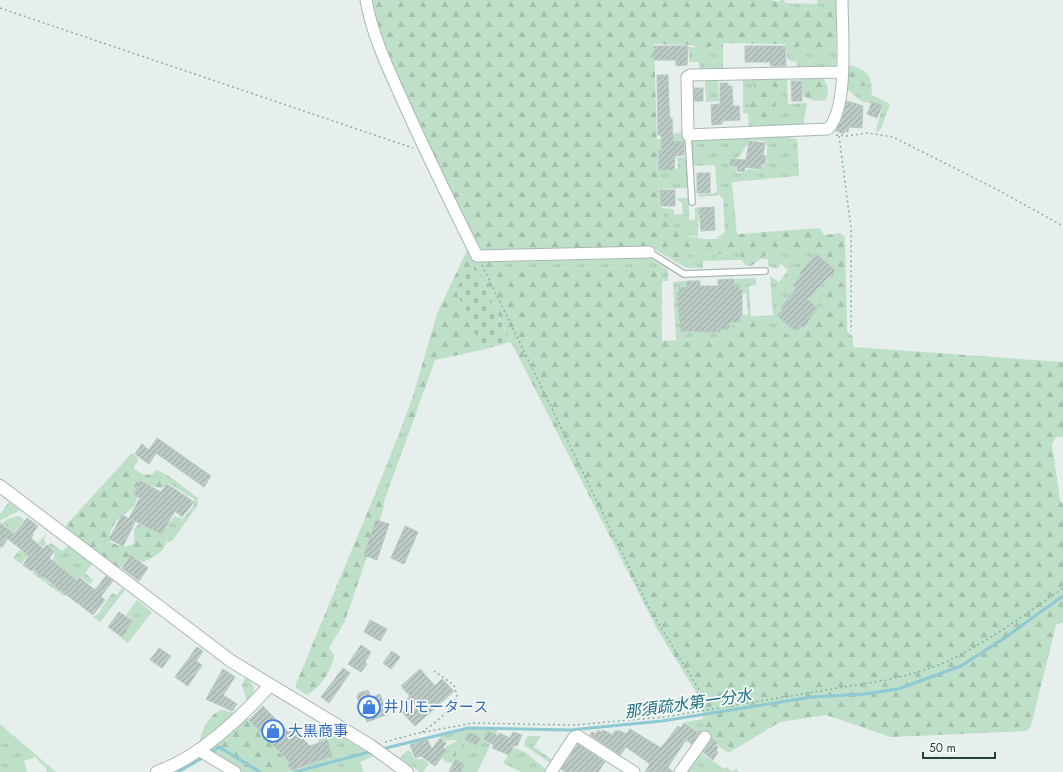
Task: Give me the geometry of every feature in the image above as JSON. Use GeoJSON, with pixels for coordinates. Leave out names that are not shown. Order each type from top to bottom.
{"type":"FeatureCollection","features":[{"type":"Feature","properties":{"kind":"street"},"geometry":{"type":"LineString","coordinates":[[366,0],[378,45],[425,152],[477,256],[649,252]]}},
{"type":"Feature","properties":{"kind":"street"},"geometry":{"type":"LineString","coordinates":[[842,0],[842,72],[842,96],[832,126],[828,129],[688,134],[687,77],[690,75],[842,72]]}},
{"type":"Feature","properties":{"kind":"street"},"geometry":{"type":"LineString","coordinates":[[0,486],[200,638],[270,685],[371,746],[407,772]]}},
{"type":"Feature","properties":{"kind":"street"},"geometry":{"type":"LineString","coordinates":[[157,772],[173,767],[200,751],[259,698],[270,685]]}},
{"type":"Feature","properties":{"kind":"street"},"geometry":{"type":"LineString","coordinates":[[551,772],[574,737],[578,736],[618,768],[634,772]]}},
{"type":"Feature","properties":{"kind":"street"},"geometry":{"type":"LineString","coordinates":[[680,772],[705,736]]}},
{"type":"Feature","properties":{"kind":"street"},"geometry":{"type":"LineString","coordinates":[[200,751],[235,772]]}},
{"type":"Feature","properties":{"kind":"lane"},"geometry":{"type":"LineString","coordinates":[[688,134],[692,202]]}},
{"type":"Feature","properties":{"kind":"lane"},"geometry":{"type":"LineString","coordinates":[[649,252],[684,274],[766,271]]}},
{"type":"Feature","properties":{"kind":"path"},"geometry":{"type":"LineString","coordinates":[[0,8],[425,152]]}},
{"type":"Feature","properties":{"kind":"path"},"geometry":{"type":"LineString","coordinates":[[828,129],[832,134],[839,136],[867,133],[893,137],[996,188],[1063,226]]}},
{"type":"Feature","properties":{"kind":"path"},"geometry":{"type":"LineString","coordinates":[[839,136],[851,228],[851,331]]}},
{"type":"Feature","properties":{"kind":"path"},"geometry":{"type":"LineString","coordinates":[[477,256],[649,608],[711,709]]}},
{"type":"Feature","properties":{"kind":"path"},"geometry":{"type":"LineString","coordinates":[[371,746],[420,733],[473,723],[574,725],[636,721],[886,680],[916,673],[947,661],[972,648],[1063,588]]}},
{"type":"Feature","properties":{"kind":"path"},"geometry":{"type":"LineString","coordinates":[[420,733],[441,717],[450,708],[457,696],[454,686],[434,671]]}},
{"type":"Feature","properties":{"kind":"green space"},"geometry":{"type":"Polygon","coordinates":[[[361,0],[772,0],[793,9],[837,11],[836,49],[808,51],[798,46],[796,51],[798,58],[795,62],[788,60],[785,44],[723,43],[714,44],[709,48],[704,49],[693,45],[654,44],[659,207],[665,218],[682,233],[704,239],[715,239],[739,234],[820,228],[824,235],[840,233],[845,237],[847,331],[853,337],[853,347],[1063,362],[1063,437],[1056,437],[1052,444],[1060,500],[1063,505],[1063,622],[1056,625],[1031,726],[1027,731],[891,737],[826,715],[780,722],[730,752],[727,752],[713,742],[704,728],[704,705],[656,627],[511,342],[478,272],[464,281],[460,287],[458,296],[482,350],[435,360],[411,427],[402,426],[413,396],[437,314],[467,250],[417,142],[361,0]],[[653,248],[493,252],[492,261],[498,269],[645,268],[655,270],[662,279],[662,341],[723,338],[730,328],[740,320],[752,317],[764,318],[764,328],[777,329],[787,335],[799,336],[819,312],[836,272],[836,266],[822,251],[770,251],[751,266],[745,265],[741,260],[741,251],[712,255],[695,252],[676,262],[653,248]]]}},
{"type":"Feature","properties":{"kind":"green space"},"geometry":{"type":"Polygon","coordinates":[[[784,0],[785,3],[817,4],[817,0],[837,0],[837,11],[793,9],[777,2],[784,0]]]}},
{"type":"Feature","properties":{"kind":"green space"},"geometry":{"type":"Polygon","coordinates":[[[723,43],[723,71],[700,71],[699,62],[689,62],[689,47],[710,48],[714,44],[723,43]]]}},
{"type":"Feature","properties":{"kind":"green space"},"geometry":{"type":"Polygon","coordinates":[[[798,46],[805,50],[836,49],[836,68],[797,69],[796,47],[798,46]]]}},
{"type":"Feature","properties":{"kind":"green space"},"geometry":{"type":"Polygon","coordinates":[[[846,64],[858,68],[868,74],[871,82],[868,85],[858,87],[850,92],[846,89],[846,64]]]}},
{"type":"Feature","properties":{"kind":"green space"},"geometry":{"type":"Polygon","coordinates":[[[819,75],[827,86],[828,93],[826,100],[815,101],[804,97],[802,93],[801,77],[819,75]]]}},
{"type":"Feature","properties":{"kind":"green space"},"geometry":{"type":"Polygon","coordinates":[[[787,77],[788,104],[807,103],[803,127],[749,129],[748,114],[743,113],[743,78],[787,77]]]}},
{"type":"Feature","properties":{"kind":"green space"},"geometry":{"type":"Polygon","coordinates":[[[787,77],[787,86],[779,96],[768,118],[765,121],[755,124],[751,119],[749,102],[754,90],[753,79],[787,77]]]}},
{"type":"Feature","properties":{"kind":"green space"},"geometry":{"type":"Polygon","coordinates":[[[718,79],[719,101],[706,102],[705,80],[718,79]]]}},
{"type":"Feature","properties":{"kind":"green space"},"geometry":{"type":"Polygon","coordinates":[[[871,82],[872,95],[890,104],[881,129],[877,132],[876,130],[882,108],[880,105],[863,102],[850,92],[858,87],[868,85],[871,82]]]}},
{"type":"Feature","properties":{"kind":"green space"},"geometry":{"type":"Polygon","coordinates":[[[684,132],[684,140],[677,141],[677,153],[669,150],[659,151],[659,170],[678,168],[677,157],[686,157],[688,188],[660,189],[660,206],[662,208],[673,209],[675,215],[683,214],[682,203],[677,200],[677,198],[689,198],[689,220],[695,220],[695,208],[699,207],[698,237],[678,232],[665,220],[659,207],[657,139],[670,139],[673,134],[684,132]]]}},
{"type":"Feature","properties":{"kind":"green space"},"geometry":{"type":"Polygon","coordinates":[[[790,136],[790,138],[797,139],[799,176],[732,182],[737,235],[728,238],[716,238],[725,232],[723,199],[719,195],[700,197],[698,194],[713,194],[717,191],[715,165],[693,166],[693,140],[790,136]],[[751,140],[748,142],[741,154],[736,159],[736,173],[744,173],[747,169],[759,170],[767,162],[767,145],[764,141],[751,140]]]}},
{"type":"Feature","properties":{"kind":"green space"},"geometry":{"type":"Polygon","coordinates":[[[730,251],[741,251],[741,260],[703,261],[703,268],[687,268],[676,262],[695,252],[709,255],[730,251]]]}},
{"type":"Feature","properties":{"kind":"green space"},"geometry":{"type":"Polygon","coordinates":[[[769,251],[822,251],[836,266],[836,272],[819,312],[799,336],[676,340],[673,282],[687,281],[688,288],[679,288],[681,331],[720,332],[720,329],[729,329],[729,322],[740,322],[740,315],[748,315],[746,293],[742,293],[742,290],[739,290],[739,285],[734,285],[733,279],[756,278],[756,285],[749,286],[751,317],[773,315],[770,276],[779,282],[788,270],[781,264],[777,269],[768,266],[768,259],[759,259],[766,256],[769,251]]]}},
{"type":"Feature","properties":{"kind":"green space"},"geometry":{"type":"Polygon","coordinates":[[[648,256],[668,270],[668,281],[661,281],[658,273],[645,268],[498,269],[492,261],[648,256]]]}},
{"type":"Feature","properties":{"kind":"green space"},"geometry":{"type":"Polygon","coordinates":[[[475,266],[511,342],[482,350],[456,291],[466,271],[475,266]]]}},
{"type":"Feature","properties":{"kind":"green space"},"geometry":{"type":"Polygon","coordinates":[[[402,426],[411,427],[383,504],[383,498],[380,494],[375,494],[402,426]]]}},
{"type":"Feature","properties":{"kind":"green space"},"geometry":{"type":"Polygon","coordinates":[[[132,453],[137,457],[138,461],[135,464],[134,469],[143,474],[151,475],[157,470],[169,476],[170,481],[166,486],[161,488],[143,485],[138,489],[135,505],[118,519],[109,536],[110,542],[120,546],[131,545],[134,543],[134,529],[139,524],[155,528],[167,538],[165,546],[162,550],[151,559],[142,562],[134,556],[129,557],[121,567],[117,568],[67,529],[66,525],[132,453]]]}},
{"type":"Feature","properties":{"kind":"green space"},"geometry":{"type":"Polygon","coordinates":[[[169,476],[198,498],[197,506],[173,540],[167,543],[167,538],[155,528],[165,522],[171,521],[175,516],[183,519],[194,505],[194,499],[168,483],[169,476]]]}},
{"type":"Feature","properties":{"kind":"green space"},"geometry":{"type":"Polygon","coordinates":[[[375,494],[380,494],[383,498],[384,507],[345,621],[329,648],[334,655],[333,661],[325,678],[312,692],[307,695],[296,688],[296,684],[375,494]]]}},
{"type":"Feature","properties":{"kind":"green space"},"geometry":{"type":"Polygon","coordinates":[[[9,502],[20,510],[0,521],[0,514],[9,502]]]}},
{"type":"Feature","properties":{"kind":"green space"},"geometry":{"type":"Polygon","coordinates":[[[19,516],[24,520],[1,549],[0,547],[8,528],[2,523],[7,519],[19,516]]]}},
{"type":"Feature","properties":{"kind":"green space"},"geometry":{"type":"Polygon","coordinates":[[[48,532],[44,538],[46,544],[43,547],[39,544],[21,564],[13,558],[19,550],[28,554],[48,532]]]}},
{"type":"Feature","properties":{"kind":"green space"},"geometry":{"type":"Polygon","coordinates":[[[51,543],[62,551],[68,546],[92,564],[85,573],[93,580],[90,584],[81,577],[64,596],[32,573],[53,561],[55,552],[48,545],[51,543]],[[55,564],[44,577],[44,579],[57,588],[69,576],[58,564],[55,564]]]}},
{"type":"Feature","properties":{"kind":"green space"},"geometry":{"type":"Polygon","coordinates":[[[122,588],[125,590],[100,622],[93,617],[98,614],[112,593],[117,595],[122,588]]]}},
{"type":"Feature","properties":{"kind":"green space"},"geometry":{"type":"Polygon","coordinates":[[[137,600],[152,612],[128,643],[121,638],[134,621],[126,615],[137,600]]]}},
{"type":"Feature","properties":{"kind":"green space"},"geometry":{"type":"Polygon","coordinates":[[[245,677],[252,683],[254,689],[252,696],[247,702],[242,685],[245,677]]]}},
{"type":"Feature","properties":{"kind":"green space"},"geometry":{"type":"Polygon","coordinates":[[[221,710],[245,715],[285,759],[304,772],[243,772],[206,750],[200,743],[200,739],[206,724],[213,715],[221,710]]]}},
{"type":"Feature","properties":{"kind":"green space"},"geometry":{"type":"Polygon","coordinates":[[[703,719],[705,733],[694,744],[699,736],[698,733],[685,722],[703,719]]]}},
{"type":"Feature","properties":{"kind":"green space"},"geometry":{"type":"Polygon","coordinates":[[[0,724],[56,772],[47,772],[46,768],[35,757],[24,761],[27,772],[0,772],[0,724]]]}},
{"type":"Feature","properties":{"kind":"green space"},"geometry":{"type":"Polygon","coordinates":[[[468,729],[498,730],[477,772],[460,772],[464,764],[455,760],[448,772],[464,739],[446,741],[440,737],[441,735],[468,729]]]}},
{"type":"Feature","properties":{"kind":"green space"},"geometry":{"type":"Polygon","coordinates":[[[332,731],[374,756],[360,762],[364,772],[304,772],[298,767],[332,756],[327,740],[318,743],[318,738],[332,731]]]}},
{"type":"Feature","properties":{"kind":"green space"},"geometry":{"type":"Polygon","coordinates":[[[528,736],[541,736],[534,747],[554,761],[553,765],[525,746],[524,743],[528,736]]]}},
{"type":"Feature","properties":{"kind":"green space"},"geometry":{"type":"Polygon","coordinates":[[[461,738],[464,739],[452,763],[445,762],[443,758],[446,747],[461,738]]]}},
{"type":"Feature","properties":{"kind":"green space"},"geometry":{"type":"Polygon","coordinates":[[[513,748],[525,752],[548,772],[521,772],[503,763],[513,748]]]}},
{"type":"Feature","properties":{"kind":"green space"},"geometry":{"type":"Polygon","coordinates":[[[408,750],[411,752],[414,759],[423,759],[429,764],[423,772],[420,772],[400,758],[408,750]]]}},
{"type":"Feature","properties":{"kind":"green space"},"geometry":{"type":"Polygon","coordinates":[[[699,751],[724,769],[726,767],[733,772],[684,772],[699,751]]]}},
{"type":"Feature","properties":{"kind":"building"},"geometry":{"type":"Polygon","coordinates":[[[654,46],[688,46],[687,65],[676,66],[676,60],[654,60],[654,46]]]}},
{"type":"Feature","properties":{"kind":"building"},"geometry":{"type":"Polygon","coordinates":[[[745,46],[785,46],[786,66],[771,66],[770,62],[745,62],[745,46]]]}},
{"type":"Feature","properties":{"kind":"building"},"geometry":{"type":"Polygon","coordinates":[[[657,75],[668,75],[669,106],[670,118],[672,118],[673,142],[684,141],[684,155],[675,156],[674,170],[659,170],[659,150],[662,150],[661,135],[658,135],[657,75]]]}},
{"type":"Feature","properties":{"kind":"building"},"geometry":{"type":"Polygon","coordinates":[[[791,81],[801,81],[802,101],[792,101],[791,81]]]}},
{"type":"Feature","properties":{"kind":"building"},"geometry":{"type":"Polygon","coordinates":[[[720,83],[728,83],[728,86],[732,86],[733,106],[739,106],[740,120],[722,121],[722,124],[712,125],[711,105],[720,104],[720,83]]]}},
{"type":"Feature","properties":{"kind":"building"},"geometry":{"type":"Polygon","coordinates":[[[694,88],[703,88],[703,101],[694,101],[694,88]]]}},
{"type":"Feature","properties":{"kind":"building"},"geometry":{"type":"Polygon","coordinates":[[[847,101],[863,106],[862,128],[849,127],[848,132],[844,131],[844,134],[836,131],[841,121],[847,101]]]}},
{"type":"Feature","properties":{"kind":"building"},"geometry":{"type":"Polygon","coordinates":[[[872,102],[882,106],[877,118],[867,114],[872,102]]]}},
{"type":"Feature","properties":{"kind":"building"},"geometry":{"type":"Polygon","coordinates":[[[749,141],[765,143],[763,156],[766,156],[765,164],[762,164],[761,169],[745,167],[744,172],[737,171],[737,166],[730,165],[730,159],[746,160],[749,141]]]}},
{"type":"Feature","properties":{"kind":"building"},"geometry":{"type":"Polygon","coordinates":[[[697,173],[710,173],[710,193],[697,193],[697,173]]]}},
{"type":"Feature","properties":{"kind":"building"},"geometry":{"type":"Polygon","coordinates":[[[660,190],[675,190],[675,206],[661,206],[660,190]]]}},
{"type":"Feature","properties":{"kind":"building"},"geometry":{"type":"Polygon","coordinates":[[[714,207],[715,230],[701,231],[699,208],[714,207]]]}},
{"type":"Feature","properties":{"kind":"building"},"geometry":{"type":"Polygon","coordinates":[[[816,254],[835,270],[807,299],[817,308],[804,327],[802,326],[797,331],[790,327],[777,315],[783,309],[781,307],[797,288],[793,285],[802,275],[800,273],[816,254]]]}},
{"type":"Feature","properties":{"kind":"building"},"geometry":{"type":"Polygon","coordinates":[[[733,279],[734,285],[739,285],[739,290],[742,290],[742,315],[740,315],[740,322],[729,322],[729,329],[720,329],[720,332],[681,331],[677,293],[679,293],[679,288],[687,287],[687,281],[700,281],[700,286],[718,286],[718,280],[733,279]]]}},
{"type":"Feature","properties":{"kind":"building"},"geometry":{"type":"Polygon","coordinates":[[[157,438],[211,476],[204,487],[156,453],[149,464],[135,454],[142,444],[149,450],[157,438]]]}},
{"type":"Feature","properties":{"kind":"building"},"geometry":{"type":"Polygon","coordinates":[[[140,481],[161,492],[167,484],[194,502],[182,517],[175,511],[161,534],[129,518],[140,498],[134,494],[140,481]]]}},
{"type":"Feature","properties":{"kind":"building"},"geometry":{"type":"Polygon","coordinates":[[[122,515],[135,522],[123,546],[109,539],[122,515]]]}},
{"type":"Feature","properties":{"kind":"building"},"geometry":{"type":"Polygon","coordinates":[[[27,518],[38,526],[31,538],[43,549],[47,545],[54,552],[49,558],[77,581],[80,578],[95,590],[106,576],[113,581],[101,596],[105,600],[93,615],[33,569],[32,571],[23,565],[29,556],[7,538],[0,547],[0,523],[14,534],[27,518]]]}},
{"type":"Feature","properties":{"kind":"building"},"geometry":{"type":"Polygon","coordinates":[[[376,520],[389,524],[377,560],[364,555],[376,520]]]}},
{"type":"Feature","properties":{"kind":"building"},"geometry":{"type":"Polygon","coordinates":[[[405,526],[418,532],[404,564],[391,558],[405,526]]]}},
{"type":"Feature","properties":{"kind":"building"},"geometry":{"type":"Polygon","coordinates":[[[131,555],[148,568],[139,581],[122,568],[131,555]]]}},
{"type":"Feature","properties":{"kind":"building"},"geometry":{"type":"Polygon","coordinates":[[[119,612],[133,621],[122,637],[108,627],[119,612]]]}},
{"type":"Feature","properties":{"kind":"building"},"geometry":{"type":"Polygon","coordinates":[[[370,620],[387,629],[380,641],[364,632],[370,620]]]}},
{"type":"Feature","properties":{"kind":"building"},"geometry":{"type":"Polygon","coordinates":[[[361,645],[371,652],[365,662],[367,664],[361,672],[348,664],[361,645]]]}},
{"type":"Feature","properties":{"kind":"building"},"geometry":{"type":"Polygon","coordinates":[[[197,647],[203,651],[196,661],[202,665],[188,686],[175,677],[197,647]]]}},
{"type":"Feature","properties":{"kind":"building"},"geometry":{"type":"Polygon","coordinates":[[[159,648],[171,656],[162,668],[150,660],[159,648]]]}},
{"type":"Feature","properties":{"kind":"building"},"geometry":{"type":"Polygon","coordinates":[[[392,651],[400,657],[391,669],[383,663],[392,651]]]}},
{"type":"Feature","properties":{"kind":"building"},"geometry":{"type":"Polygon","coordinates":[[[343,668],[350,673],[329,703],[321,697],[343,668]]]}},
{"type":"Feature","properties":{"kind":"building"},"geometry":{"type":"Polygon","coordinates":[[[223,669],[235,677],[223,695],[237,704],[232,711],[206,699],[223,669]]]}},
{"type":"Feature","properties":{"kind":"building"},"geometry":{"type":"Polygon","coordinates":[[[420,669],[435,686],[442,679],[454,691],[415,726],[398,708],[410,696],[401,686],[420,669]]]}},
{"type":"Feature","properties":{"kind":"building"},"geometry":{"type":"Polygon","coordinates":[[[368,690],[371,698],[380,694],[388,714],[367,722],[357,697],[359,693],[368,690]]]}},
{"type":"Feature","properties":{"kind":"building"},"geometry":{"type":"Polygon","coordinates":[[[263,706],[288,732],[292,728],[310,746],[327,740],[332,756],[291,770],[289,762],[249,720],[263,706]]]}},
{"type":"Feature","properties":{"kind":"building"},"geometry":{"type":"Polygon","coordinates":[[[684,723],[698,733],[700,730],[701,731],[692,744],[686,740],[668,767],[673,772],[645,772],[650,764],[626,747],[620,755],[590,735],[592,732],[596,734],[598,730],[601,732],[603,730],[613,735],[615,731],[621,731],[626,734],[630,729],[661,748],[678,726],[681,728],[684,723]]]}},
{"type":"Feature","properties":{"kind":"building"},"geometry":{"type":"Polygon","coordinates":[[[487,731],[498,736],[499,733],[510,738],[513,732],[522,735],[517,746],[514,745],[509,755],[492,748],[494,745],[484,739],[487,731]]]}},
{"type":"Feature","properties":{"kind":"building"},"geometry":{"type":"Polygon","coordinates":[[[469,732],[480,738],[476,745],[465,739],[469,732]]]}},
{"type":"Feature","properties":{"kind":"building"},"geometry":{"type":"Polygon","coordinates":[[[440,738],[446,743],[443,748],[447,750],[435,766],[421,756],[415,758],[410,745],[427,739],[432,749],[440,738]]]}},
{"type":"Feature","properties":{"kind":"building"},"geometry":{"type":"Polygon","coordinates":[[[712,739],[717,743],[715,745],[718,747],[716,750],[718,752],[713,760],[703,752],[712,739]]]}},
{"type":"Feature","properties":{"kind":"building"},"geometry":{"type":"Polygon","coordinates":[[[578,744],[605,762],[598,772],[566,772],[561,769],[578,744]]]}},
{"type":"Feature","properties":{"kind":"building"},"geometry":{"type":"Polygon","coordinates":[[[455,760],[464,764],[460,772],[449,772],[455,760]]]}},
{"type":"Feature","properties":{"kind":"waterway","name":"那須疏水第一分水"},"geometry":{"type":"LineString","coordinates":[[382,749],[468,728],[570,730],[662,721],[812,697],[864,694],[898,689],[961,666],[1003,639],[1063,596]]}},
{"type":"Feature","properties":{"kind":"waterway","name":"那須疏水第一分水"},"geometry":{"type":"LineString","coordinates":[[209,754],[219,747],[260,772]]}},
{"type":"Feature","properties":{"kind":"waterway","name":"那須疏水第一分水"},"geometry":{"type":"LineString","coordinates":[[295,772],[373,751]]}},
{"type":"Feature","properties":{"kind":"waterway","name":"那須疏水第一分水"},"geometry":{"type":"LineString","coordinates":[[178,772],[204,757]]}},
{"type":"Feature","properties":{"kind":"place","name":"井川モータース"},"geometry":{"type":"Point","coordinates":[369,707]}},
{"type":"Feature","properties":{"kind":"place","name":"大黒商事"},"geometry":{"type":"Point","coordinates":[273,731]}}]}
